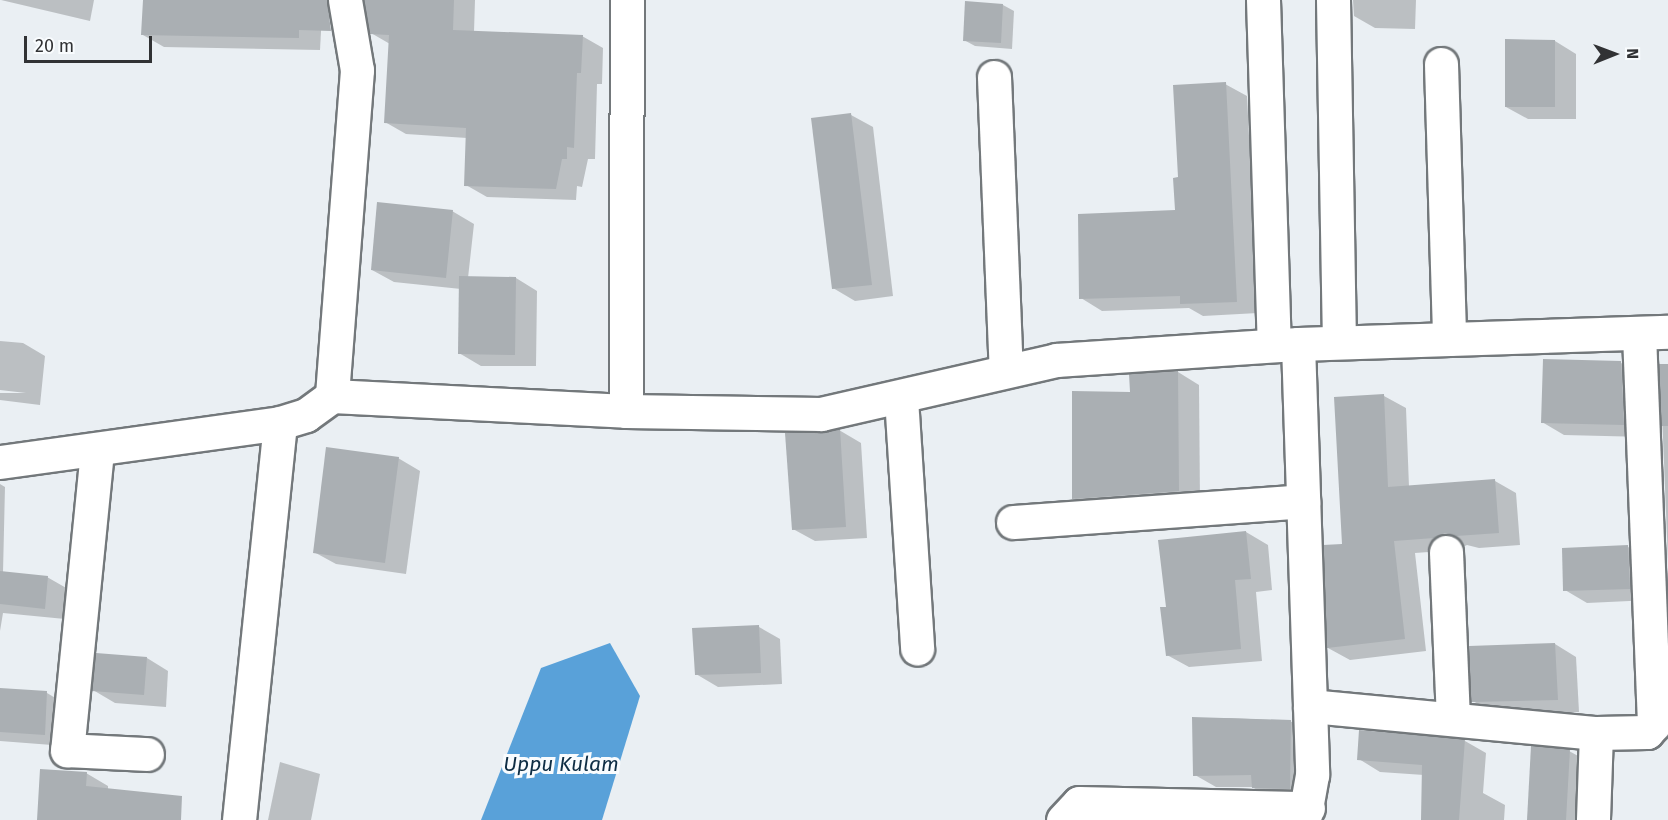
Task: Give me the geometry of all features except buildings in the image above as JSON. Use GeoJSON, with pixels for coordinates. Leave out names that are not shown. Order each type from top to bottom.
{"type":"FeatureCollection","features":[{"type":"Feature","properties":{"kind":"street"},"geometry":{"type":"LineString","coordinates":[[332,396],[357,70],[345,0]]}},
{"type":"Feature","properties":{"kind":"street"},"geometry":{"type":"LineString","coordinates":[[626,411],[627,0]]}},
{"type":"Feature","properties":{"kind":"street"},"geometry":{"type":"LineString","coordinates":[[1063,820],[1079,802],[1306,814],[1310,706],[1303,501],[1286,344],[1263,0]]}},
{"type":"Feature","properties":{"kind":"street"},"geometry":{"type":"LineString","coordinates":[[1333,0],[1339,342]]}},
{"type":"Feature","properties":{"kind":"street"},"geometry":{"type":"LineString","coordinates":[[1441,64],[1449,339]]}},
{"type":"Feature","properties":{"kind":"street"},"geometry":{"type":"LineString","coordinates":[[994,77],[1006,370]]}},
{"type":"Feature","properties":{"kind":"street"},"geometry":{"type":"LineString","coordinates":[[0,462],[97,451],[280,423],[306,415],[332,396],[626,411],[821,414],[901,398],[1006,370],[1056,360],[1286,344],[1654,333],[1654,724],[1647,732],[1596,733],[1310,706]]}},
{"type":"Feature","properties":{"kind":"street"},"geometry":{"type":"LineString","coordinates":[[901,398],[917,648]]}},
{"type":"Feature","properties":{"kind":"street"},"geometry":{"type":"LineString","coordinates":[[239,820],[280,423]]}},
{"type":"Feature","properties":{"kind":"street"},"geometry":{"type":"LineString","coordinates":[[97,451],[67,750],[147,754]]}},
{"type":"Feature","properties":{"kind":"street"},"geometry":{"type":"LineString","coordinates":[[1013,522],[1303,501]]}},
{"type":"Feature","properties":{"kind":"street"},"geometry":{"type":"LineString","coordinates":[[1446,552],[1453,718]]}},
{"type":"Feature","properties":{"kind":"street"},"geometry":{"type":"LineString","coordinates":[[1593,820],[1596,733]]}},
{"type":"Feature","properties":{"kind":"water","name":"Uppu Kulam"},"geometry":{"type":"Polygon","coordinates":[[[610,643],[640,696],[602,820],[481,820],[541,668],[610,643]]]}}]}
